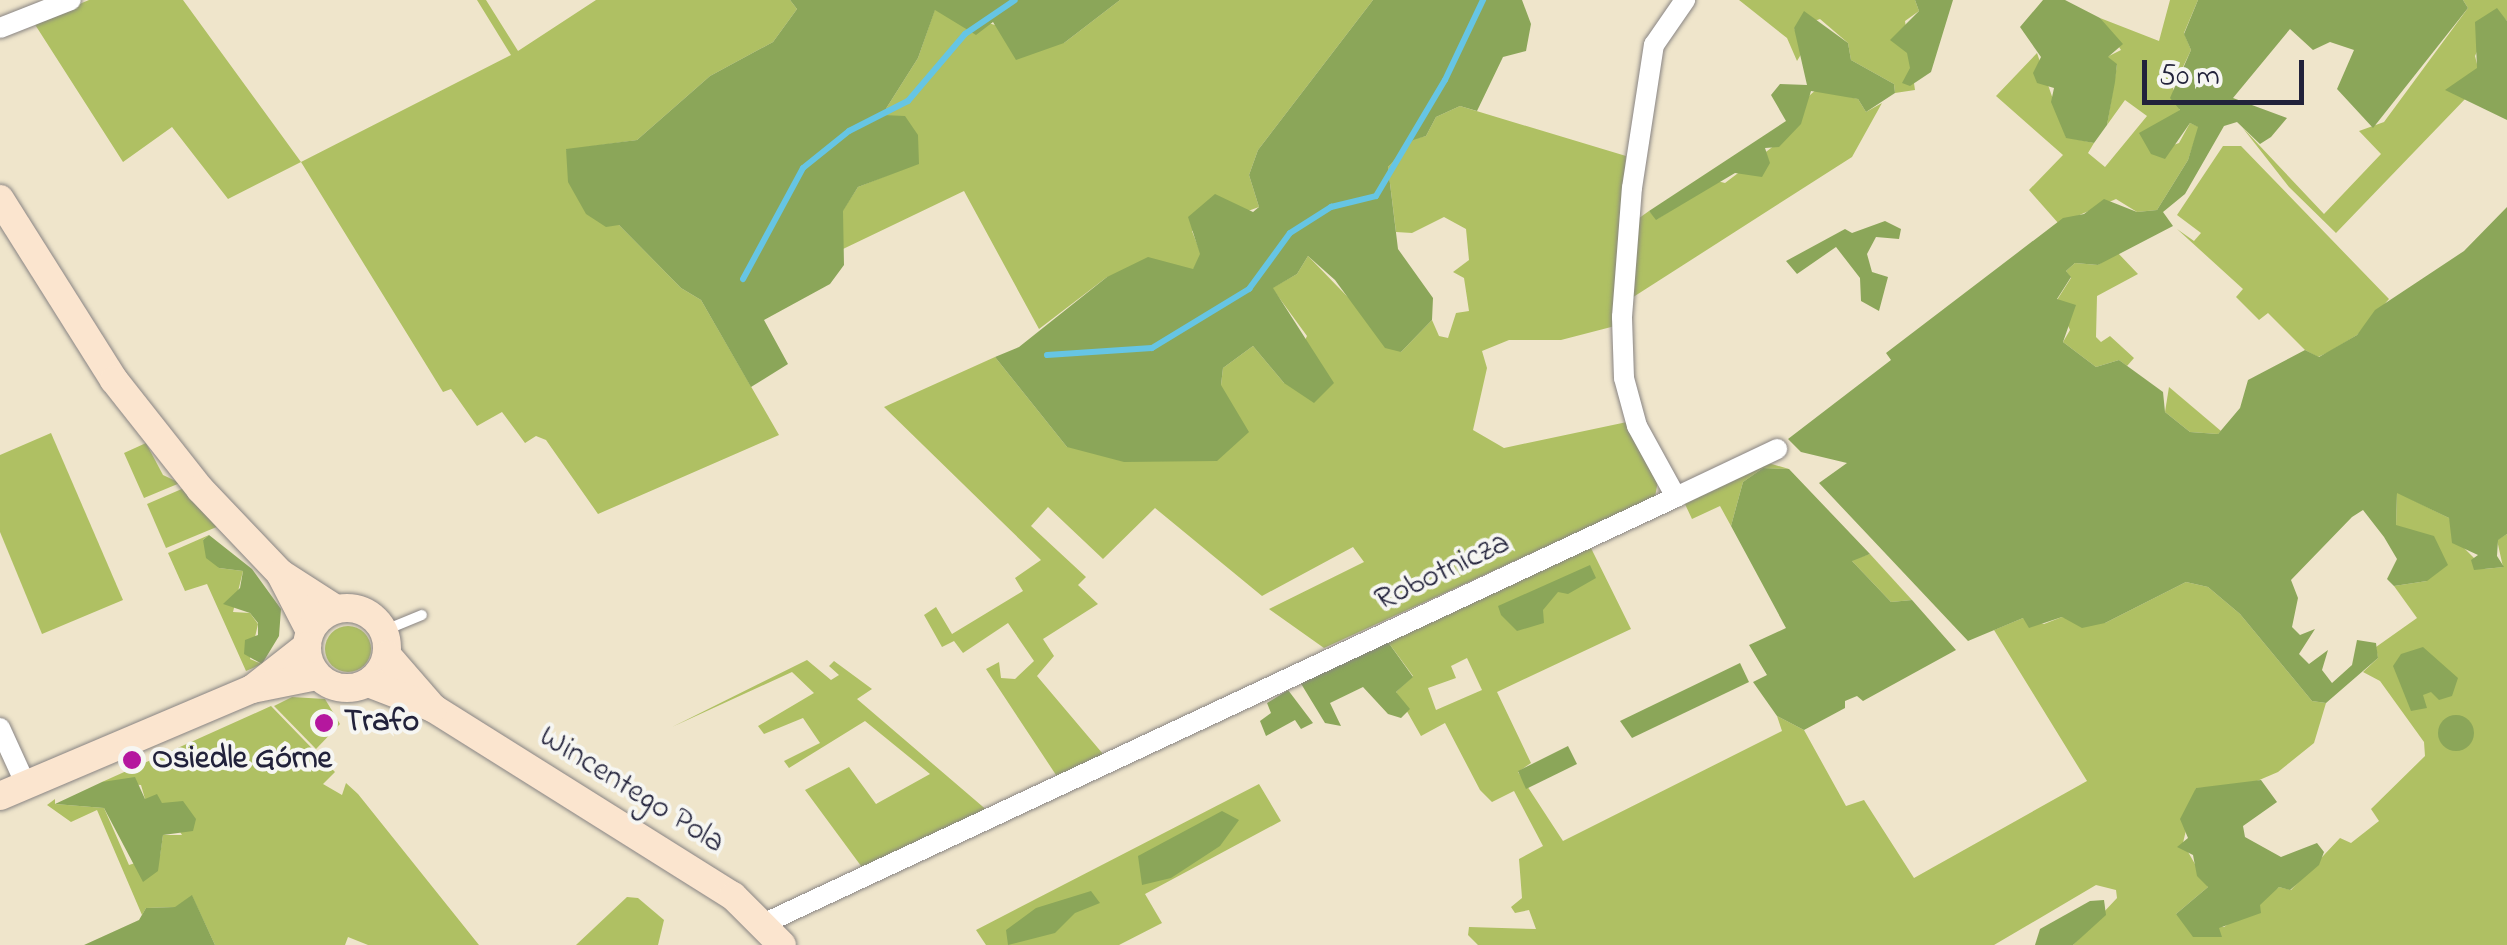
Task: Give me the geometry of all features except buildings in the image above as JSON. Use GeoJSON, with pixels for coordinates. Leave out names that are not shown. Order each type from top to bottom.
{"type":"FeatureCollection","features":[{"type":"Feature","properties":{"kind":"street"},"geometry":{"type":"LineString","coordinates":[[0,28],[70,0]]}},
{"type":"Feature","properties":{"kind":"street"},"geometry":{"type":"LineString","coordinates":[[1676,497],[1637,426],[1624,378],[1622,317],[1632,188],[1654,45],[1686,0]]}},
{"type":"Feature","properties":{"kind":"street"},"geometry":{"type":"LineString","coordinates":[[0,199],[114,380],[200,489],[280,574],[336,609],[359,610],[385,643],[368,683],[346,689],[318,676],[252,689],[13,791],[0,728]]}},
{"type":"Feature","properties":{"kind":"street","name":"Robotnicza"},"geometry":{"type":"LineString","coordinates":[[763,924],[1043,787],[1778,450]]}},
{"type":"Feature","properties":{"kind":"street"},"geometry":{"type":"LineString","coordinates":[[280,574],[308,638],[318,676]]}},
{"type":"Feature","properties":{"kind":"street"},"geometry":{"type":"LineString","coordinates":[[252,689],[336,609]]}},
{"type":"Feature","properties":{"kind":"street","name":"Wincentego Pola"},"geometry":{"type":"LineString","coordinates":[[385,643],[432,708]]}},
{"type":"Feature","properties":{"kind":"street","name":"Wincentego Pola"},"geometry":{"type":"LineString","coordinates":[[368,683],[432,708],[733,896],[782,945]]}},
{"type":"Feature","properties":{"kind":"lane"},"geometry":{"type":"LineString","coordinates":[[385,643],[422,615]]}},
{"type":"Feature","properties":{"kind":"green space"},"geometry":{"type":"Polygon","coordinates":[[[89,0],[183,0],[301,162],[228,199],[172,127],[123,162],[34,23],[89,0]]]}},
{"type":"Feature","properties":{"kind":"green space"},"geometry":{"type":"Polygon","coordinates":[[[477,0],[486,0],[518,51],[596,0],[790,0],[797,9],[773,42],[710,76],[637,140],[566,150],[619,225],[681,288],[701,300],[779,435],[598,514],[546,440],[536,436],[525,443],[502,412],[477,426],[451,389],[443,392],[301,162],[511,55],[477,0]]]}},
{"type":"Feature","properties":{"kind":"green space"},"geometry":{"type":"Polygon","coordinates":[[[790,0],[1120,0],[1064,43],[1016,60],[993,22],[976,35],[935,10],[918,58],[882,115],[905,116],[918,135],[919,164],[858,187],[843,211],[844,265],[830,284],[764,320],[788,364],[751,387],[701,300],[681,288],[619,225],[606,227],[586,214],[568,182],[566,149],[637,140],[710,76],[773,42],[797,9],[790,0]]]}},
{"type":"Feature","properties":{"kind":"green space"},"geometry":{"type":"Polygon","coordinates":[[[1120,0],[1373,0],[1258,150],[1249,175],[1259,207],[1192,231],[1201,254],[1193,270],[1107,277],[1039,329],[964,191],[843,249],[843,210],[858,187],[918,163],[882,115],[918,58],[935,9],[1064,43],[1120,0]]]}},
{"type":"Feature","properties":{"kind":"green space"},"geometry":{"type":"Polygon","coordinates":[[[1373,0],[1522,0],[1531,24],[1526,51],[1503,57],[1477,111],[1460,106],[1436,117],[1426,136],[1413,140],[1388,167],[1398,249],[1433,298],[1432,320],[1401,352],[1385,348],[1335,280],[1308,256],[1297,274],[1273,288],[1334,383],[1314,403],[1284,383],[1253,346],[1223,368],[1221,385],[1249,432],[1217,461],[1124,462],[1067,447],[995,357],[1019,347],[1107,277],[1148,257],[1193,269],[1200,254],[1188,217],[1215,194],[1253,212],[1259,207],[1249,175],[1258,150],[1373,0]]]}},
{"type":"Feature","properties":{"kind":"green space"},"geometry":{"type":"Polygon","coordinates":[[[1739,0],[1915,0],[1919,11],[1905,21],[1915,90],[1895,93],[1894,84],[1851,60],[1848,43],[1820,19],[1794,28],[1803,51],[1797,61],[1787,38],[1739,0]]]}},
{"type":"Feature","properties":{"kind":"green space"},"geometry":{"type":"Polygon","coordinates":[[[1915,0],[1953,0],[1931,72],[1910,86],[1902,83],[1910,68],[1907,53],[1890,40],[1919,11],[1915,0]]]}},
{"type":"Feature","properties":{"kind":"green space"},"geometry":{"type":"Polygon","coordinates":[[[2043,0],[2065,0],[2100,18],[2123,44],[2108,57],[2117,64],[2115,82],[2107,125],[2094,143],[2066,138],[2051,102],[2054,88],[2037,83],[2033,73],[2041,57],[2020,27],[2043,0]]]}},
{"type":"Feature","properties":{"kind":"green space"},"geometry":{"type":"Polygon","coordinates":[[[2170,0],[2198,0],[2184,33],[2191,50],[2173,88],[2180,111],[2153,130],[2151,153],[2179,143],[2190,123],[2199,127],[2188,160],[2157,210],[2137,212],[2116,199],[2059,224],[2029,190],[2063,155],[1996,96],[2037,53],[2066,137],[2094,143],[2088,153],[2105,167],[2147,116],[2125,100],[2107,125],[2117,65],[2107,57],[2121,50],[2100,18],[2159,41],[2170,0]]]}},
{"type":"Feature","properties":{"kind":"green space"},"geometry":{"type":"Polygon","coordinates":[[[2198,0],[2463,0],[2468,8],[2373,128],[2337,89],[2354,50],[2330,42],[2313,50],[2290,29],[2233,98],[2287,118],[2271,137],[2260,144],[2237,122],[2224,126],[2185,194],[2163,212],[2173,226],[2098,265],[2075,263],[2066,271],[2071,277],[2057,299],[2076,305],[2063,342],[2096,367],[2119,360],[2163,392],[2165,412],[2190,432],[2218,434],[2240,408],[2248,380],[2305,350],[2319,357],[2357,335],[2375,310],[2464,251],[2507,207],[2507,534],[2498,540],[2497,556],[2504,567],[2474,570],[2471,560],[2478,555],[2452,543],[2449,518],[2397,493],[2396,525],[2434,536],[2448,565],[2427,581],[2394,586],[2387,579],[2397,559],[2384,537],[2363,510],[2352,517],[2291,580],[2298,598],[2292,627],[2300,635],[2315,629],[2299,654],[2309,664],[2328,650],[2322,670],[2332,683],[2352,665],[2357,640],[2376,643],[2378,658],[2326,703],[2312,701],[2240,614],[2208,587],[2186,582],[2105,623],[2082,628],[2062,617],[2029,628],[2023,618],[1968,641],[1819,483],[1847,463],[1801,452],[1788,439],[1891,360],[1886,353],[2063,218],[2084,214],[2104,199],[2137,212],[2157,210],[2188,160],[2198,127],[2190,123],[2165,159],[2151,154],[2139,133],[2180,110],[2170,98],[2191,50],[2184,34],[2198,0]]]}},
{"type":"Feature","properties":{"kind":"green space"},"geometry":{"type":"Polygon","coordinates":[[[2463,0],[2507,0],[2507,21],[2496,9],[2475,56],[2478,68],[2461,94],[2467,97],[2336,233],[2289,187],[2242,127],[2324,214],[2381,154],[2359,131],[2384,122],[2468,8],[2463,0]]]}},
{"type":"Feature","properties":{"kind":"green space"},"geometry":{"type":"Polygon","coordinates":[[[2497,8],[2507,21],[2507,120],[2445,90],[2477,68],[2475,22],[2497,8]]]}},
{"type":"Feature","properties":{"kind":"green space"},"geometry":{"type":"Polygon","coordinates":[[[1804,11],[1848,43],[1851,60],[1894,84],[1895,93],[1866,112],[1858,99],[1811,91],[1801,124],[1779,147],[1765,148],[1770,163],[1762,177],[1735,173],[1656,220],[1649,211],[1786,121],[1771,95],[1780,84],[1807,85],[1794,28],[1804,11]]]}},
{"type":"Feature","properties":{"kind":"green space"},"geometry":{"type":"Polygon","coordinates":[[[1817,89],[1858,99],[1866,112],[1882,103],[1852,157],[1627,301],[1635,221],[1649,211],[1657,219],[1717,181],[1725,183],[1792,132],[1803,101],[1817,89]]]}},
{"type":"Feature","properties":{"kind":"green space"},"geometry":{"type":"Polygon","coordinates":[[[1460,106],[1626,156],[1615,326],[1561,340],[1509,340],[1482,351],[1487,368],[1473,430],[1504,448],[1627,422],[1659,475],[1655,497],[1324,648],[1269,609],[1364,562],[1353,547],[1262,596],[1155,508],[1103,559],[1048,507],[1031,526],[1086,577],[1078,585],[1098,604],[1043,639],[1054,656],[1037,676],[1103,754],[1201,711],[1058,778],[986,669],[999,662],[1001,678],[1015,679],[1034,661],[1008,623],[963,653],[954,641],[942,647],[924,615],[936,607],[952,634],[1023,591],[1015,578],[1041,560],[884,407],[995,357],[1067,447],[1221,385],[1223,368],[1253,346],[1284,383],[1307,336],[1272,288],[1297,274],[1308,256],[1401,352],[1432,320],[1439,336],[1448,338],[1456,313],[1469,311],[1464,278],[1453,272],[1469,260],[1466,229],[1444,217],[1412,233],[1396,232],[1388,167],[1413,139],[1426,136],[1436,117],[1460,106]]]}},
{"type":"Feature","properties":{"kind":"green space"},"geometry":{"type":"Polygon","coordinates":[[[2223,146],[2241,146],[2389,299],[2357,335],[2318,357],[2305,350],[2268,313],[2259,320],[2236,297],[2243,289],[2177,229],[2194,241],[2201,233],[2177,215],[2223,146]]]}},
{"type":"Feature","properties":{"kind":"green space"},"geometry":{"type":"Polygon","coordinates":[[[1885,221],[1901,229],[1899,239],[1876,237],[1867,254],[1872,272],[1888,277],[1879,311],[1861,301],[1860,278],[1836,247],[1797,274],[1786,261],[1845,229],[1852,233],[1885,221]]]}},
{"type":"Feature","properties":{"kind":"green space"},"geometry":{"type":"Polygon","coordinates":[[[2117,252],[2138,274],[2097,296],[2096,337],[2101,342],[2110,336],[2134,358],[2127,366],[2119,360],[2096,367],[2063,342],[2070,330],[2057,300],[2071,278],[2066,271],[2075,263],[2098,265],[2117,252]]]}},
{"type":"Feature","properties":{"kind":"green space"},"geometry":{"type":"Polygon","coordinates":[[[2169,387],[2221,431],[2190,432],[2165,412],[2169,387]]]}},
{"type":"Feature","properties":{"kind":"green space"},"geometry":{"type":"Polygon","coordinates":[[[51,433],[123,600],[42,634],[0,532],[0,455],[51,433]]]}},
{"type":"Feature","properties":{"kind":"green space"},"geometry":{"type":"Polygon","coordinates":[[[146,443],[163,475],[180,483],[144,498],[124,453],[146,443]]]}},
{"type":"Feature","properties":{"kind":"green space"},"geometry":{"type":"Polygon","coordinates":[[[1765,462],[1789,469],[1763,468],[1743,482],[1731,526],[1720,506],[1692,519],[1684,502],[1765,462]]]}},
{"type":"Feature","properties":{"kind":"green space"},"geometry":{"type":"Polygon","coordinates":[[[1763,468],[1789,469],[1870,554],[1852,561],[1891,602],[1912,600],[1956,650],[1863,701],[1857,696],[1845,701],[1845,708],[1804,730],[1777,716],[1753,682],[1767,675],[1749,645],[1786,628],[1731,526],[1743,482],[1763,468]]]}},
{"type":"Feature","properties":{"kind":"green space"},"geometry":{"type":"Polygon","coordinates":[[[184,488],[219,526],[166,548],[147,504],[184,488]]]}},
{"type":"Feature","properties":{"kind":"green space"},"geometry":{"type":"Polygon","coordinates":[[[2397,492],[2449,518],[2460,544],[2485,569],[2503,567],[2497,540],[2507,534],[2507,945],[2073,945],[2117,898],[2116,890],[2096,885],[1994,945],[1478,945],[1468,935],[1469,927],[1536,929],[1529,910],[1515,913],[1511,907],[1522,898],[1519,859],[1543,846],[1514,791],[1492,802],[1480,790],[1445,723],[1421,736],[1396,692],[1413,676],[1388,642],[1590,546],[1631,629],[1497,692],[1531,763],[1518,772],[1563,841],[1782,731],[1777,716],[1804,730],[1846,806],[1864,800],[1914,878],[2087,781],[1994,630],[2023,618],[2044,624],[2062,617],[2105,623],[2186,582],[2208,587],[2240,614],[2312,701],[2326,703],[2314,743],[2278,772],[2243,787],[2196,788],[2183,843],[2208,887],[2176,914],[2224,927],[2279,887],[2291,890],[2340,838],[2351,843],[2379,821],[2371,809],[2425,756],[2424,742],[2380,681],[2363,672],[2378,658],[2376,647],[2417,618],[2394,586],[2427,581],[2396,526],[2397,492]],[[1467,658],[1451,666],[1456,678],[1428,688],[1436,710],[1482,690],[1467,658]]]}},
{"type":"Feature","properties":{"kind":"green space"},"geometry":{"type":"Polygon","coordinates":[[[209,535],[203,540],[219,568],[243,571],[233,612],[250,613],[258,624],[250,659],[262,664],[246,671],[207,584],[185,591],[168,553],[209,535]]]}},
{"type":"Feature","properties":{"kind":"green space"},"geometry":{"type":"Polygon","coordinates":[[[209,535],[252,569],[281,609],[279,636],[262,664],[244,654],[245,640],[258,635],[258,623],[250,613],[223,604],[240,588],[243,571],[219,568],[206,558],[203,540],[209,535]]]}},
{"type":"Feature","properties":{"kind":"green space"},"geometry":{"type":"Polygon","coordinates":[[[1870,554],[1912,600],[1891,602],[1851,560],[1870,554]]]}},
{"type":"Feature","properties":{"kind":"green space"},"geometry":{"type":"Polygon","coordinates":[[[1590,565],[1596,578],[1568,594],[1558,592],[1543,610],[1544,623],[1517,631],[1501,615],[1498,606],[1590,565]]]}},
{"type":"Feature","properties":{"kind":"green space"},"geometry":{"type":"Polygon","coordinates":[[[348,626],[365,632],[371,649],[365,666],[348,672],[331,666],[325,649],[331,632],[348,626]]]}},
{"type":"Feature","properties":{"kind":"green space"},"geometry":{"type":"Polygon","coordinates":[[[1388,642],[1413,677],[1396,692],[1410,709],[1401,718],[1388,714],[1363,687],[1330,703],[1341,726],[1325,723],[1300,682],[1388,642]]]}},
{"type":"Feature","properties":{"kind":"green space"},"geometry":{"type":"Polygon","coordinates":[[[2423,647],[2458,678],[2452,696],[2439,700],[2431,692],[2423,695],[2427,708],[2411,711],[2393,666],[2401,654],[2423,647]]]}},
{"type":"Feature","properties":{"kind":"green space"},"geometry":{"type":"Polygon","coordinates":[[[807,660],[831,680],[839,675],[829,666],[834,661],[872,689],[857,699],[989,812],[864,870],[805,790],[849,767],[876,804],[930,774],[865,721],[789,768],[784,761],[820,743],[803,718],[764,734],[758,726],[814,693],[792,672],[672,727],[807,660]]]}},
{"type":"Feature","properties":{"kind":"green space"},"geometry":{"type":"Polygon","coordinates":[[[1740,663],[1749,682],[1632,738],[1620,721],[1740,663]]]}},
{"type":"Feature","properties":{"kind":"green space"},"geometry":{"type":"Polygon","coordinates":[[[1288,690],[1313,723],[1301,729],[1295,720],[1266,736],[1260,721],[1271,713],[1267,703],[1288,690]]]}},
{"type":"Feature","properties":{"kind":"green space"},"geometry":{"type":"Polygon","coordinates":[[[292,697],[325,699],[340,724],[316,749],[274,706],[292,697]]]}},
{"type":"Feature","properties":{"kind":"green space"},"geometry":{"type":"Polygon","coordinates":[[[271,706],[335,772],[323,784],[342,795],[346,783],[358,794],[479,945],[368,945],[348,937],[345,945],[215,945],[192,896],[176,907],[146,908],[142,915],[97,810],[71,822],[47,805],[55,799],[55,804],[104,808],[129,865],[160,855],[163,835],[182,835],[162,803],[145,799],[141,785],[102,782],[271,706]]]}},
{"type":"Feature","properties":{"kind":"green space"},"geometry":{"type":"Polygon","coordinates":[[[2456,715],[2469,720],[2474,733],[2469,746],[2456,751],[2443,746],[2438,733],[2443,720],[2456,715]]]}},
{"type":"Feature","properties":{"kind":"green space"},"geometry":{"type":"Polygon","coordinates":[[[1568,746],[1577,764],[1526,789],[1518,771],[1568,746]]]}},
{"type":"Feature","properties":{"kind":"green space"},"geometry":{"type":"Polygon","coordinates":[[[135,777],[145,799],[157,794],[162,803],[183,801],[196,819],[193,831],[163,835],[158,871],[143,882],[104,808],[55,804],[102,782],[135,777]]]}},
{"type":"Feature","properties":{"kind":"green space"},"geometry":{"type":"Polygon","coordinates":[[[2261,780],[2277,802],[2243,826],[2245,837],[2281,857],[2317,843],[2324,852],[2319,865],[2290,890],[2279,887],[2260,905],[2261,913],[2219,928],[2222,937],[2193,937],[2176,914],[2208,887],[2197,876],[2193,855],[2177,847],[2188,838],[2180,819],[2196,788],[2261,780]]]}},
{"type":"Feature","properties":{"kind":"green space"},"geometry":{"type":"Polygon","coordinates":[[[1259,784],[1281,821],[1145,894],[1162,923],[1119,945],[986,945],[976,930],[1259,784]]]}},
{"type":"Feature","properties":{"kind":"green space"},"geometry":{"type":"Polygon","coordinates":[[[1222,811],[1239,820],[1220,846],[1171,878],[1142,885],[1138,856],[1222,811]]]}},
{"type":"Feature","properties":{"kind":"green space"},"geometry":{"type":"Polygon","coordinates":[[[1091,891],[1100,903],[1075,913],[1055,933],[1008,945],[1006,930],[1036,908],[1091,891]]]}},
{"type":"Feature","properties":{"kind":"green space"},"geometry":{"type":"Polygon","coordinates":[[[192,895],[215,945],[84,945],[139,920],[146,908],[175,907],[192,895]]]}},
{"type":"Feature","properties":{"kind":"green space"},"geometry":{"type":"Polygon","coordinates":[[[627,897],[638,898],[664,920],[658,945],[576,945],[627,897]]]}},
{"type":"Feature","properties":{"kind":"green space"},"geometry":{"type":"Polygon","coordinates":[[[2104,900],[2106,915],[2073,945],[2035,945],[2040,929],[2090,901],[2104,900]]]}},
{"type":"Feature","properties":{"kind":"waterway"},"geometry":{"type":"LineString","coordinates":[[743,279],[803,168],[849,131],[908,101],[965,34],[1015,0]]}},
{"type":"Feature","properties":{"kind":"waterway"},"geometry":{"type":"LineString","coordinates":[[1047,355],[1152,348],[1249,289],[1290,233],[1331,207],[1376,196],[1445,80],[1483,0]]}},
{"type":"Feature","properties":{"kind":"place","name":"Trafo"},"geometry":{"type":"Point","coordinates":[324,723]}},
{"type":"Feature","properties":{"kind":"place","name":"Osiedle Górne"},"geometry":{"type":"Point","coordinates":[132,760]}}]}
